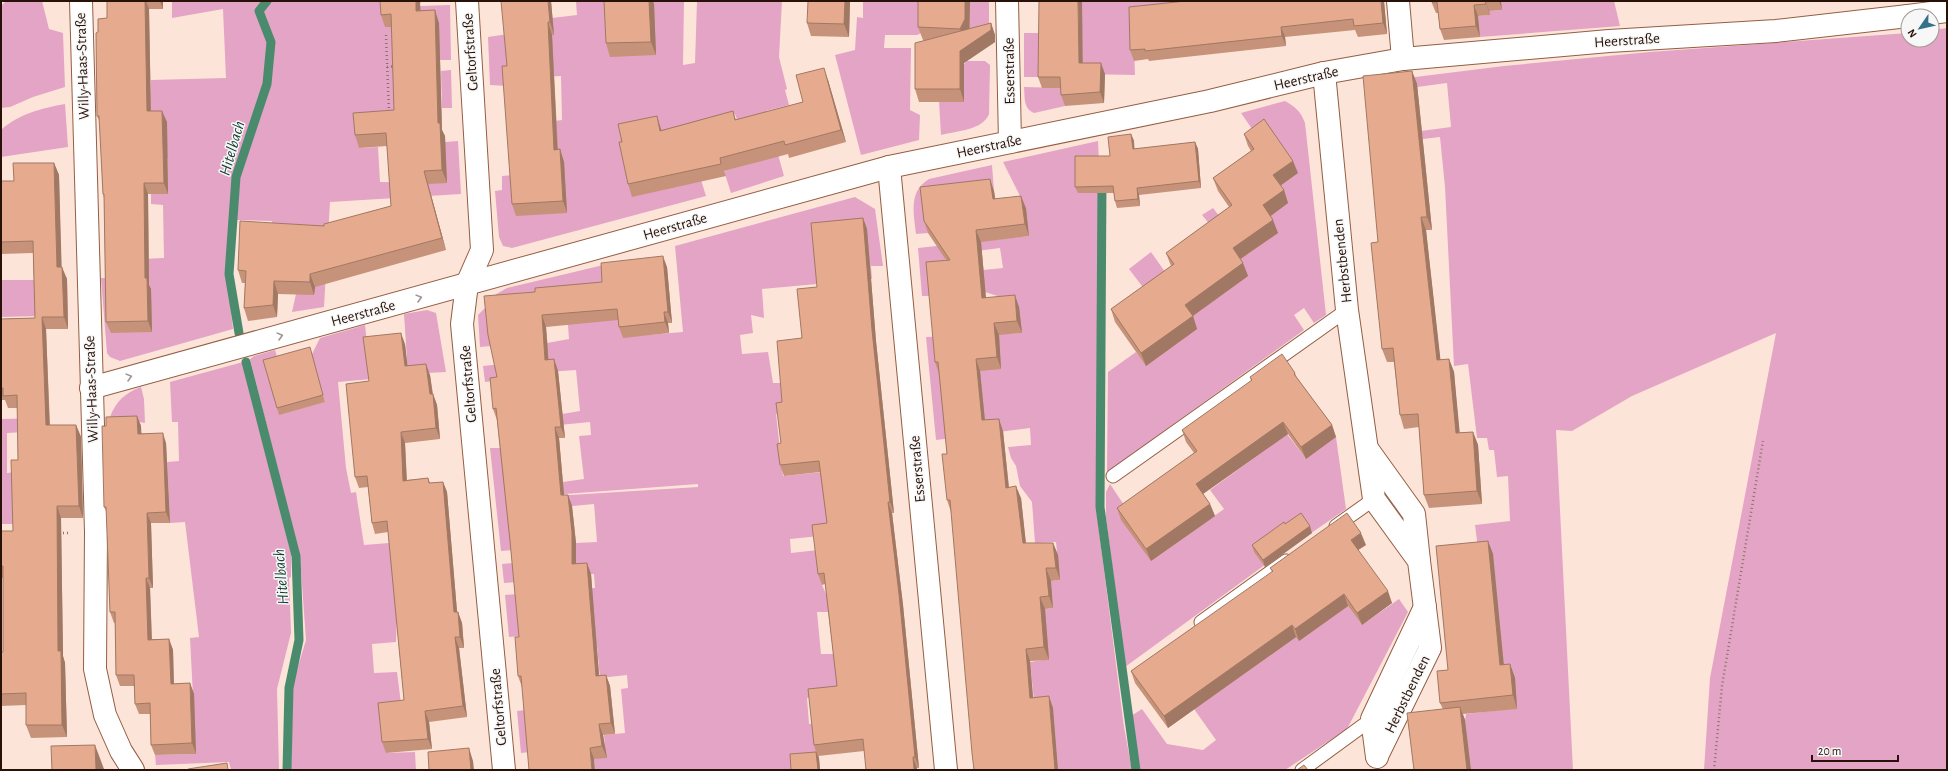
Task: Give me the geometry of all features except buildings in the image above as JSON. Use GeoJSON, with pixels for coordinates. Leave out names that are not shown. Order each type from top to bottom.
{"type":"FeatureCollection","features":[{"type":"Feature","properties":{"kind":"street","name":"Willy-Haas-Straße"},"geometry":{"type":"LineString","coordinates":[[81,1],[96,532],[95,669],[105,715],[133,770]]}},
{"type":"Feature","properties":{"kind":"street","name":"Geltorfstraße"},"geometry":{"type":"LineString","coordinates":[[467,1],[482,250],[466,284],[462,324],[504,770]]}},
{"type":"Feature","properties":{"kind":"street","name":"Esserstraße"},"geometry":{"type":"LineString","coordinates":[[1007,1],[1010,142]]}},
{"type":"Feature","properties":{"kind":"street"},"geometry":{"type":"LineString","coordinates":[[1398,1],[1403,59]]}},
{"type":"Feature","properties":{"kind":"street","name":"Heerstraße"},"geometry":{"type":"LineString","coordinates":[[91,388],[888,167],[1210,101],[1324,73],[1403,59],[1609,41],[1776,31],[1900,17]]}},
{"type":"Feature","properties":{"kind":"street","name":"Herbstbenden"},"geometry":{"type":"LineString","coordinates":[[1324,73],[1347,310],[1374,499],[1419,561]]}},
{"type":"Feature","properties":{"kind":"street","name":"Esserstraße"},"geometry":{"type":"LineString","coordinates":[[888,167],[946,770]]}},
{"type":"Feature","properties":{"kind":"street","name":"Herbstbenden"},"geometry":{"type":"LineString","coordinates":[[1366,448],[1414,514],[1430,648],[1378,763]]}},
{"type":"Feature","properties":{"kind":"street","name":"Herbstbenden"},"geometry":{"type":"LineString","coordinates":[[1378,763],[1372,720],[1425,607]]}},
{"type":"Feature","properties":{"kind":"lane"},"geometry":{"type":"LineString","coordinates":[[1113,476],[1347,310]]}},
{"type":"Feature","properties":{"kind":"lane"},"geometry":{"type":"LineString","coordinates":[[1322,535],[1374,499]]}},
{"type":"Feature","properties":{"kind":"lane"},"geometry":{"type":"LineString","coordinates":[[1188,631],[1297,554]]}},
{"type":"Feature","properties":{"kind":"lane"},"geometry":{"type":"LineString","coordinates":[[1302,770],[1372,720]]}},
{"type":"Feature","properties":{"kind":"path"},"geometry":{"type":"LineString","coordinates":[[386,35],[388,112],[396,112]]}},
{"type":"Feature","properties":{"kind":"path"},"geometry":{"type":"LineString","coordinates":[[386,67],[397,66]]}},
{"type":"Feature","properties":{"kind":"path"},"geometry":{"type":"LineString","coordinates":[[1714,770],[1722,686],[1763,441]]}},
{"type":"Feature","properties":{"kind":"path"},"geometry":{"type":"LineString","coordinates":[[57,533],[96,532]]}},
{"type":"Feature","properties":{"kind":"shaded area"},"geometry":{"type":"Polygon","coordinates":[[[6,1],[42,1],[49,29],[63,33],[65,87],[33,97],[10,107],[1,108],[1,6],[6,1]]]}},
{"type":"Feature","properties":{"kind":"shaded area"},"geometry":{"type":"Polygon","coordinates":[[[172,1],[264,1],[257,11],[269,43],[265,85],[249,125],[234,179],[226,266],[233,329],[120,361],[110,357],[107,353],[101,278],[143,278],[141,259],[164,258],[163,205],[151,204],[151,194],[168,194],[168,158],[143,158],[151,123],[151,80],[226,78],[223,9],[172,18],[172,1]]]}},
{"type":"Feature","properties":{"kind":"shaded area"},"geometry":{"type":"Polygon","coordinates":[[[270,1],[384,1],[396,27],[398,109],[359,148],[378,147],[380,182],[447,183],[445,142],[458,141],[461,194],[330,202],[324,307],[292,312],[296,294],[272,235],[272,221],[236,220],[239,177],[270,86],[274,44],[262,12],[270,1]]]}},
{"type":"Feature","properties":{"kind":"shaded area"},"geometry":{"type":"Polygon","coordinates":[[[576,1],[684,1],[683,65],[695,63],[697,1],[782,1],[779,57],[787,89],[785,90],[789,105],[766,111],[784,176],[731,193],[724,171],[753,163],[735,114],[697,123],[695,161],[706,196],[512,248],[503,246],[499,237],[495,191],[502,190],[502,176],[514,175],[551,162],[554,121],[562,120],[561,76],[507,79],[507,86],[490,85],[488,37],[508,34],[552,18],[577,15],[576,1]]]}},
{"type":"Feature","properties":{"kind":"shaded area"},"geometry":{"type":"Polygon","coordinates":[[[863,1],[923,1],[923,32],[917,35],[885,35],[884,48],[911,48],[910,110],[920,115],[919,140],[861,155],[835,55],[855,50],[857,17],[863,18],[863,1]]]}},
{"type":"Feature","properties":{"kind":"shaded area"},"geometry":{"type":"Polygon","coordinates":[[[968,1],[989,1],[989,30],[969,32],[968,1]]]}},
{"type":"Feature","properties":{"kind":"shaded area"},"geometry":{"type":"Polygon","coordinates":[[[1077,1],[1221,1],[1133,20],[1135,75],[1083,74],[1082,31],[1077,1]]]}},
{"type":"Feature","properties":{"kind":"shaded area"},"geometry":{"type":"Polygon","coordinates":[[[1501,1],[1614,1],[1620,26],[1480,37],[1478,16],[1489,15],[1489,11],[1502,10],[1501,1]]]}},
{"type":"Feature","properties":{"kind":"shaded area"},"geometry":{"type":"Polygon","coordinates":[[[450,5],[451,60],[440,60],[420,23],[420,6],[450,5]]]}},
{"type":"Feature","properties":{"kind":"shaded area"},"geometry":{"type":"Polygon","coordinates":[[[1947,28],[1947,770],[1704,770],[1710,678],[1776,333],[1632,396],[1572,431],[1556,430],[1573,770],[1471,770],[1465,720],[1466,714],[1517,708],[1505,678],[1493,555],[1479,556],[1475,525],[1510,521],[1508,476],[1497,477],[1494,450],[1489,450],[1487,438],[1477,438],[1468,364],[1454,366],[1445,187],[1440,137],[1423,139],[1421,131],[1451,127],[1447,83],[1417,87],[1367,83],[1504,66],[1650,52],[1900,34],[1900,48],[1940,48],[1940,29],[1947,28]]]}},
{"type":"Feature","properties":{"kind":"shaded area"},"geometry":{"type":"Polygon","coordinates":[[[1024,33],[1042,33],[1042,77],[1024,77],[1024,33]]]}},
{"type":"Feature","properties":{"kind":"shaded area"},"geometry":{"type":"Polygon","coordinates":[[[967,61],[985,61],[990,65],[989,114],[986,119],[975,127],[941,135],[939,101],[964,102],[964,64],[967,61]]]}},
{"type":"Feature","properties":{"kind":"shaded area"},"geometry":{"type":"Polygon","coordinates":[[[451,70],[452,108],[442,108],[441,71],[451,70]]]}},
{"type":"Feature","properties":{"kind":"shaded area"},"geometry":{"type":"Polygon","coordinates":[[[1024,87],[1064,88],[1065,106],[1034,113],[1030,111],[1026,105],[1024,87]]]}},
{"type":"Feature","properties":{"kind":"shaded area"},"geometry":{"type":"Polygon","coordinates":[[[1285,101],[1298,110],[1305,123],[1326,315],[1314,323],[1304,308],[1294,315],[1304,330],[1107,472],[1108,372],[1136,352],[1146,365],[1145,290],[1129,269],[1151,252],[1195,314],[1203,309],[1216,232],[1202,215],[1213,208],[1248,254],[1277,233],[1268,218],[1277,188],[1298,173],[1259,139],[1241,113],[1285,101]]]}},
{"type":"Feature","properties":{"kind":"shaded area"},"geometry":{"type":"Polygon","coordinates":[[[65,104],[68,147],[1,157],[1,130],[8,124],[31,112],[65,104]]]}},
{"type":"Feature","properties":{"kind":"shaded area"},"geometry":{"type":"Polygon","coordinates":[[[1098,141],[1100,371],[1096,507],[1124,727],[1132,770],[1058,770],[1053,708],[1035,710],[1030,662],[1049,659],[1035,610],[1053,608],[1051,581],[1060,580],[1056,542],[1035,543],[1032,502],[1020,486],[1016,466],[1011,458],[1008,447],[1031,445],[1030,428],[936,440],[926,337],[1022,333],[1007,299],[985,292],[983,270],[1003,268],[1000,248],[945,255],[946,272],[933,296],[922,296],[918,248],[1029,236],[1026,208],[1003,162],[1098,141]]]}},
{"type":"Feature","properties":{"kind":"shaded area"},"geometry":{"type":"Polygon","coordinates":[[[992,165],[994,191],[924,199],[928,233],[916,234],[914,204],[915,197],[922,184],[929,179],[992,165]]]}},
{"type":"Feature","properties":{"kind":"shaded area"},"geometry":{"type":"Polygon","coordinates":[[[855,197],[875,209],[883,266],[871,266],[872,279],[762,289],[764,318],[751,315],[753,333],[740,335],[742,354],[768,352],[773,383],[780,383],[783,408],[780,414],[776,414],[783,476],[823,472],[829,535],[790,539],[791,553],[818,550],[822,585],[827,596],[832,596],[831,612],[817,612],[821,654],[835,654],[852,692],[807,698],[809,724],[814,724],[819,758],[792,761],[793,770],[595,770],[594,759],[605,746],[604,735],[625,733],[621,689],[628,688],[627,675],[600,678],[597,646],[579,589],[595,588],[594,574],[567,576],[576,543],[597,542],[594,504],[510,512],[514,550],[501,551],[490,448],[502,448],[563,482],[584,479],[579,436],[591,435],[590,422],[539,427],[562,414],[580,411],[576,370],[531,373],[522,378],[485,382],[483,366],[549,359],[547,343],[569,339],[568,325],[493,296],[507,288],[616,262],[623,337],[683,332],[675,246],[855,197]],[[698,484],[538,497],[698,487],[698,484]]]}},
{"type":"Feature","properties":{"kind":"shaded area"},"geometry":{"type":"Polygon","coordinates":[[[1,280],[38,280],[39,316],[1,317],[1,280]]]}},
{"type":"Feature","properties":{"kind":"shaded area"},"geometry":{"type":"Polygon","coordinates":[[[485,308],[489,309],[492,346],[480,347],[478,315],[485,308]]]}},
{"type":"Feature","properties":{"kind":"shaded area"},"geometry":{"type":"Polygon","coordinates":[[[427,310],[436,313],[446,372],[408,374],[404,314],[427,310]]]}},
{"type":"Feature","properties":{"kind":"shaded area"},"geometry":{"type":"Polygon","coordinates":[[[365,325],[371,379],[338,382],[346,468],[351,493],[356,492],[364,545],[389,543],[397,608],[396,642],[372,644],[374,673],[397,672],[405,736],[386,753],[415,752],[416,770],[291,770],[293,683],[306,640],[300,557],[250,359],[254,356],[275,350],[279,363],[325,402],[312,354],[320,338],[365,325]]]}},
{"type":"Feature","properties":{"kind":"shaded area"},"geometry":{"type":"Polygon","coordinates":[[[243,362],[291,554],[291,577],[289,578],[291,633],[277,689],[279,770],[231,770],[229,762],[156,765],[155,755],[196,754],[190,638],[199,637],[185,522],[170,523],[167,462],[179,461],[178,422],[172,422],[170,382],[243,362]]]}},
{"type":"Feature","properties":{"kind":"shaded area"},"geometry":{"type":"Polygon","coordinates":[[[141,387],[144,399],[145,423],[110,417],[115,406],[122,398],[141,387]]]}},
{"type":"Feature","properties":{"kind":"shaded area"},"geometry":{"type":"Polygon","coordinates":[[[43,418],[43,431],[7,433],[7,473],[16,472],[17,524],[1,524],[1,419],[43,418]]]}},
{"type":"Feature","properties":{"kind":"shaded area"},"geometry":{"type":"Polygon","coordinates":[[[1287,434],[1306,459],[1336,437],[1346,509],[1262,567],[1125,667],[1106,518],[1106,492],[1110,484],[1130,514],[1151,561],[1224,509],[1210,490],[1287,434]]]}},
{"type":"Feature","properties":{"kind":"shaded area"},"geometry":{"type":"Polygon","coordinates":[[[537,561],[539,580],[504,583],[502,564],[537,561]]]}},
{"type":"Feature","properties":{"kind":"shaded area"},"geometry":{"type":"Polygon","coordinates":[[[518,594],[557,633],[509,637],[505,595],[518,594]]]}},
{"type":"Feature","properties":{"kind":"shaded area"},"geometry":{"type":"Polygon","coordinates":[[[1399,599],[1408,612],[1347,729],[1285,770],[1140,770],[1131,716],[1142,709],[1167,744],[1203,750],[1216,740],[1194,709],[1262,627],[1348,606],[1362,625],[1399,599]]]}},
{"type":"Feature","properties":{"kind":"shaded area"},"geometry":{"type":"Polygon","coordinates":[[[526,710],[530,752],[521,753],[517,711],[526,710]]]}},
{"type":"Feature","properties":{"kind":"waterway","name":"Hitelbach"},"geometry":{"type":"LineString","coordinates":[[239,333],[229,274],[236,177],[267,84],[271,42],[259,11],[267,1]]}},
{"type":"Feature","properties":{"kind":"waterway"},"geometry":{"type":"LineString","coordinates":[[1102,181],[1100,507],[1136,770]]}},
{"type":"Feature","properties":{"kind":"waterway","name":"Hitelbach"},"geometry":{"type":"LineString","coordinates":[[246,362],[296,556],[299,640],[289,688],[287,770]]}}]}
